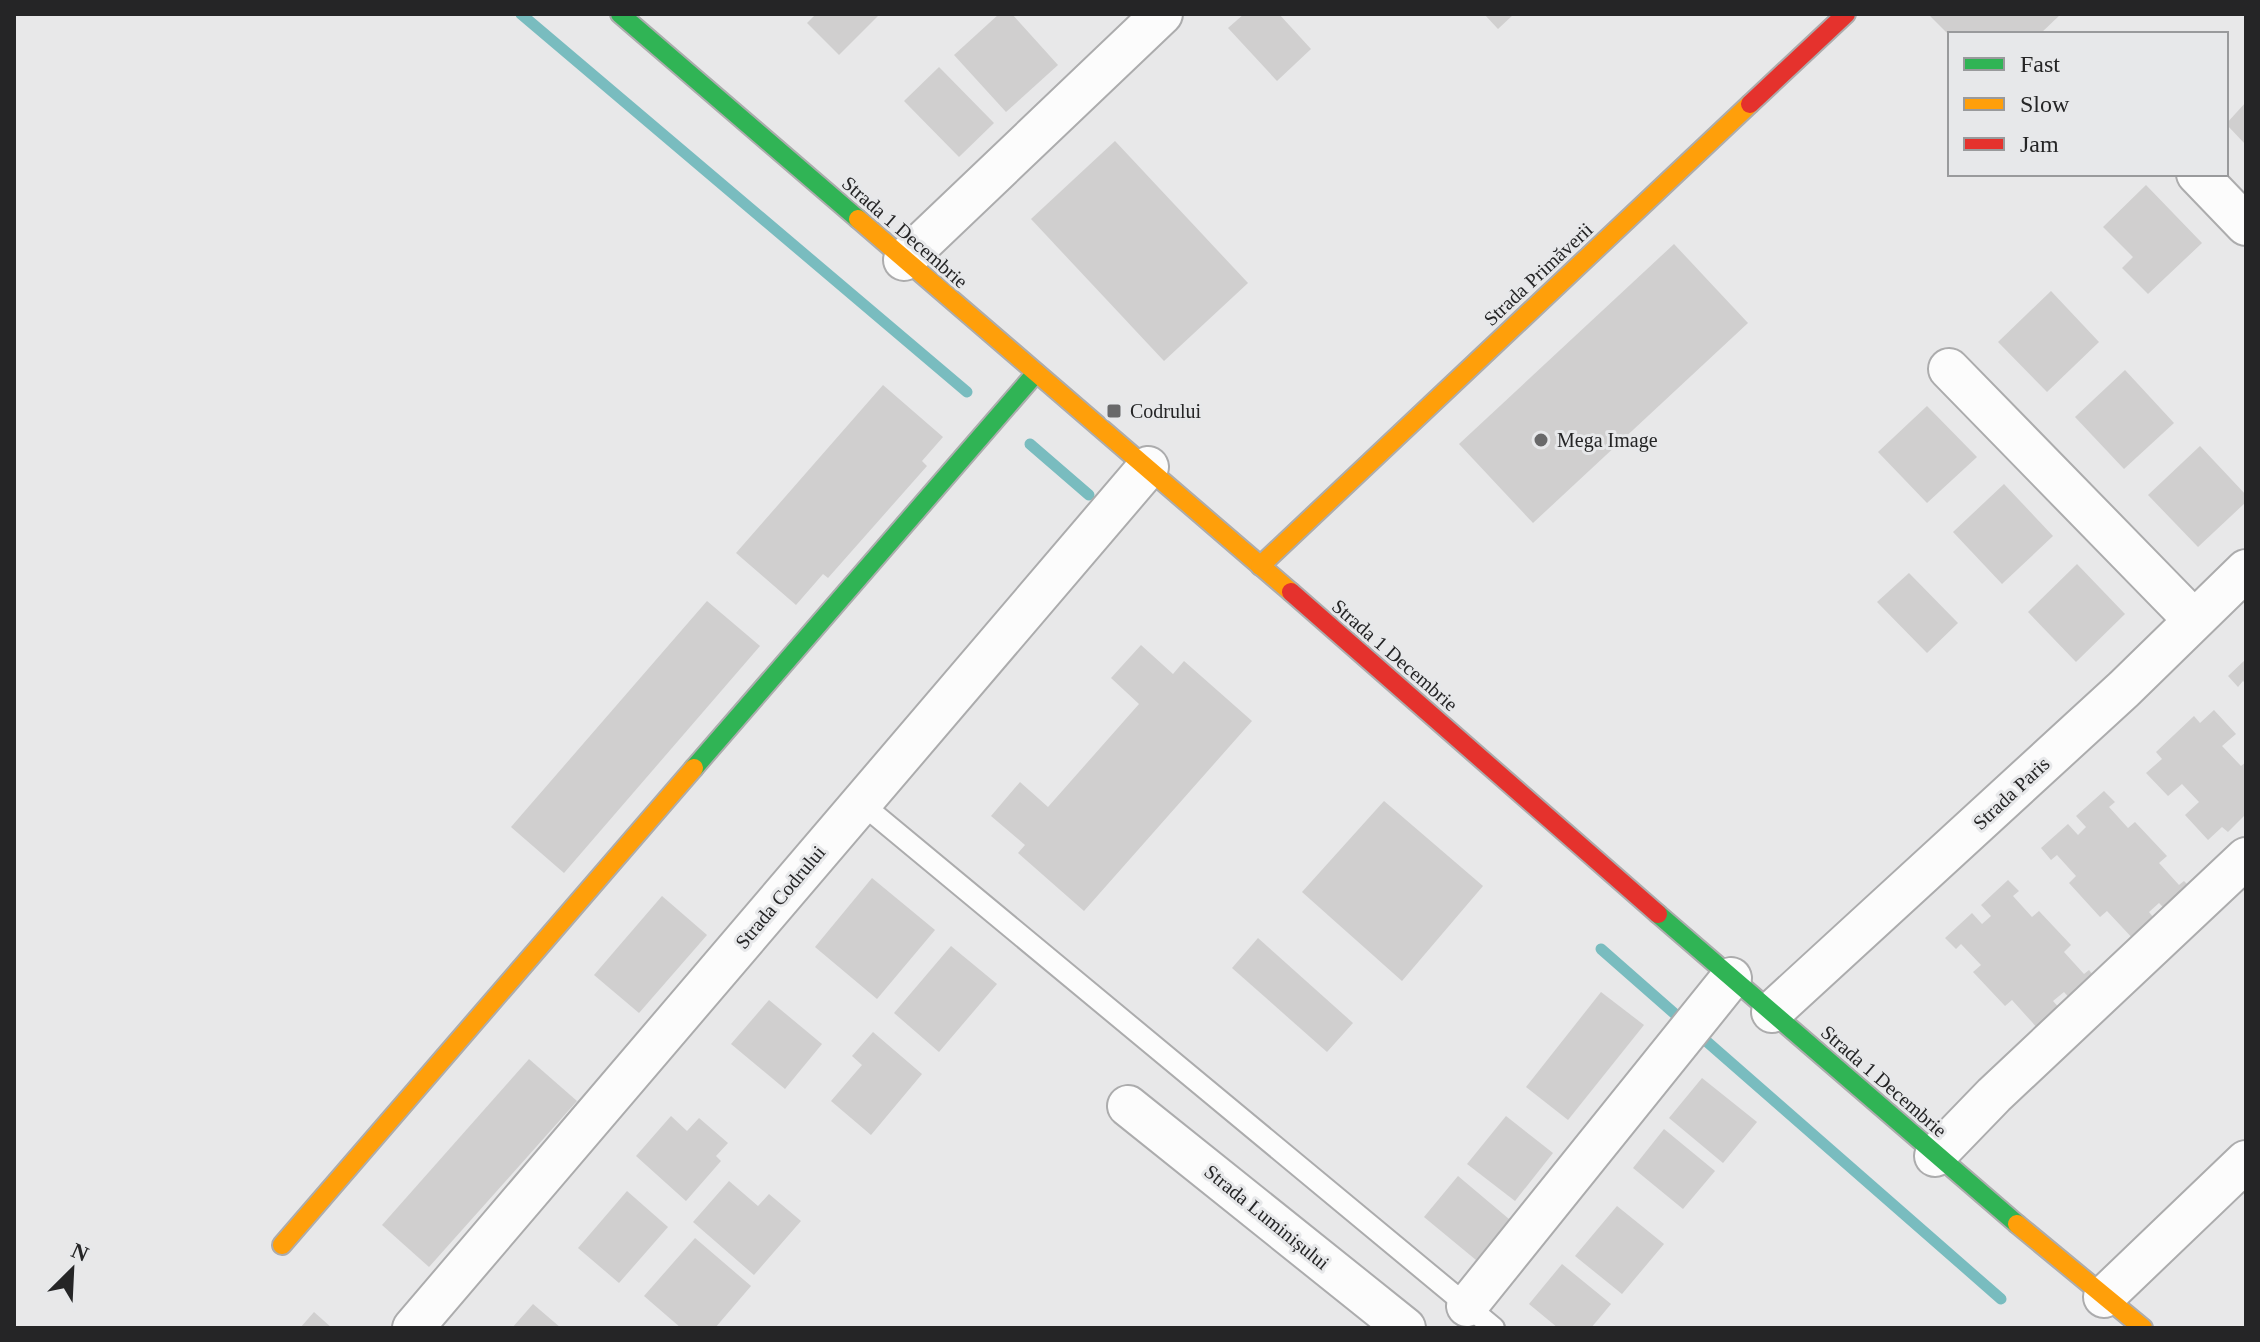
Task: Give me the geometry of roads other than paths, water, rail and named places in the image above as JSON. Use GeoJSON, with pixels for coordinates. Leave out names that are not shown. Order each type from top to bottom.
{"type":"FeatureCollection","features":[{"type":"Feature","properties":{"kind":"main road","name":"Strada 1 Decembrie"},"geometry":{"type":"LineString","coordinates":[[620,14],[1148,467],[1935,1156],[2143,1328]]}},
{"type":"Feature","properties":{"kind":"main road","name":"Strada Primăverii"},"geometry":{"type":"LineString","coordinates":[[1260,566],[1846,14]]}},
{"type":"Feature","properties":{"kind":"main road"},"geometry":{"type":"LineString","coordinates":[[282,1245],[1036,373]]}},
{"type":"Feature","properties":{"kind":"street"},"geometry":{"type":"LineString","coordinates":[[904,260],[1162,14]]}},
{"type":"Feature","properties":{"kind":"street"},"geometry":{"type":"LineString","coordinates":[[2199,176],[2246,225]]}},
{"type":"Feature","properties":{"kind":"street"},"geometry":{"type":"LineString","coordinates":[[1949,369],[2193,619]]}},
{"type":"Feature","properties":{"kind":"street","name":"Strada Codrului"},"geometry":{"type":"LineString","coordinates":[[413,1328],[1148,467]]}},
{"type":"Feature","properties":{"kind":"street","name":"Strada Paris"},"geometry":{"type":"LineString","coordinates":[[1772,1012],[2124,689],[2246,570]]}},
{"type":"Feature","properties":{"kind":"street"},"geometry":{"type":"LineString","coordinates":[[1935,1156],[1994,1095],[2246,858]]}},
{"type":"Feature","properties":{"kind":"street"},"geometry":{"type":"LineString","coordinates":[[1480,1317],[1678,1044],[1731,978]]}},
{"type":"Feature","properties":{"kind":"street","name":"Strada Luminișului"},"geometry":{"type":"LineString","coordinates":[[1128,1106],[1405,1328]]}},
{"type":"Feature","properties":{"kind":"street"},"geometry":{"type":"LineString","coordinates":[[2104,1297],[2246,1161]]}},
{"type":"Feature","properties":{"kind":"lane"},"geometry":{"type":"LineString","coordinates":[[861,803],[1480,1317]]}},
{"type":"Feature","properties":{"kind":"waterway"},"geometry":{"type":"LineString","coordinates":[[521,14],[967,392]]}},
{"type":"Feature","properties":{"kind":"waterway"},"geometry":{"type":"LineString","coordinates":[[1030,444],[1089,495]]}},
{"type":"Feature","properties":{"kind":"waterway"},"geometry":{"type":"LineString","coordinates":[[1601,949],[1684,1022]]}},
{"type":"Feature","properties":{"kind":"waterway"},"geometry":{"type":"LineString","coordinates":[[1697,1033],[2001,1299]]}},
{"type":"Feature","properties":{"kind":"place","name":"Codrului"},"geometry":{"type":"Point","coordinates":[1114,411]}},
{"type":"Feature","properties":{"kind":"place","name":"Mega Image"},"geometry":{"type":"Point","coordinates":[1541,440]}}]}
